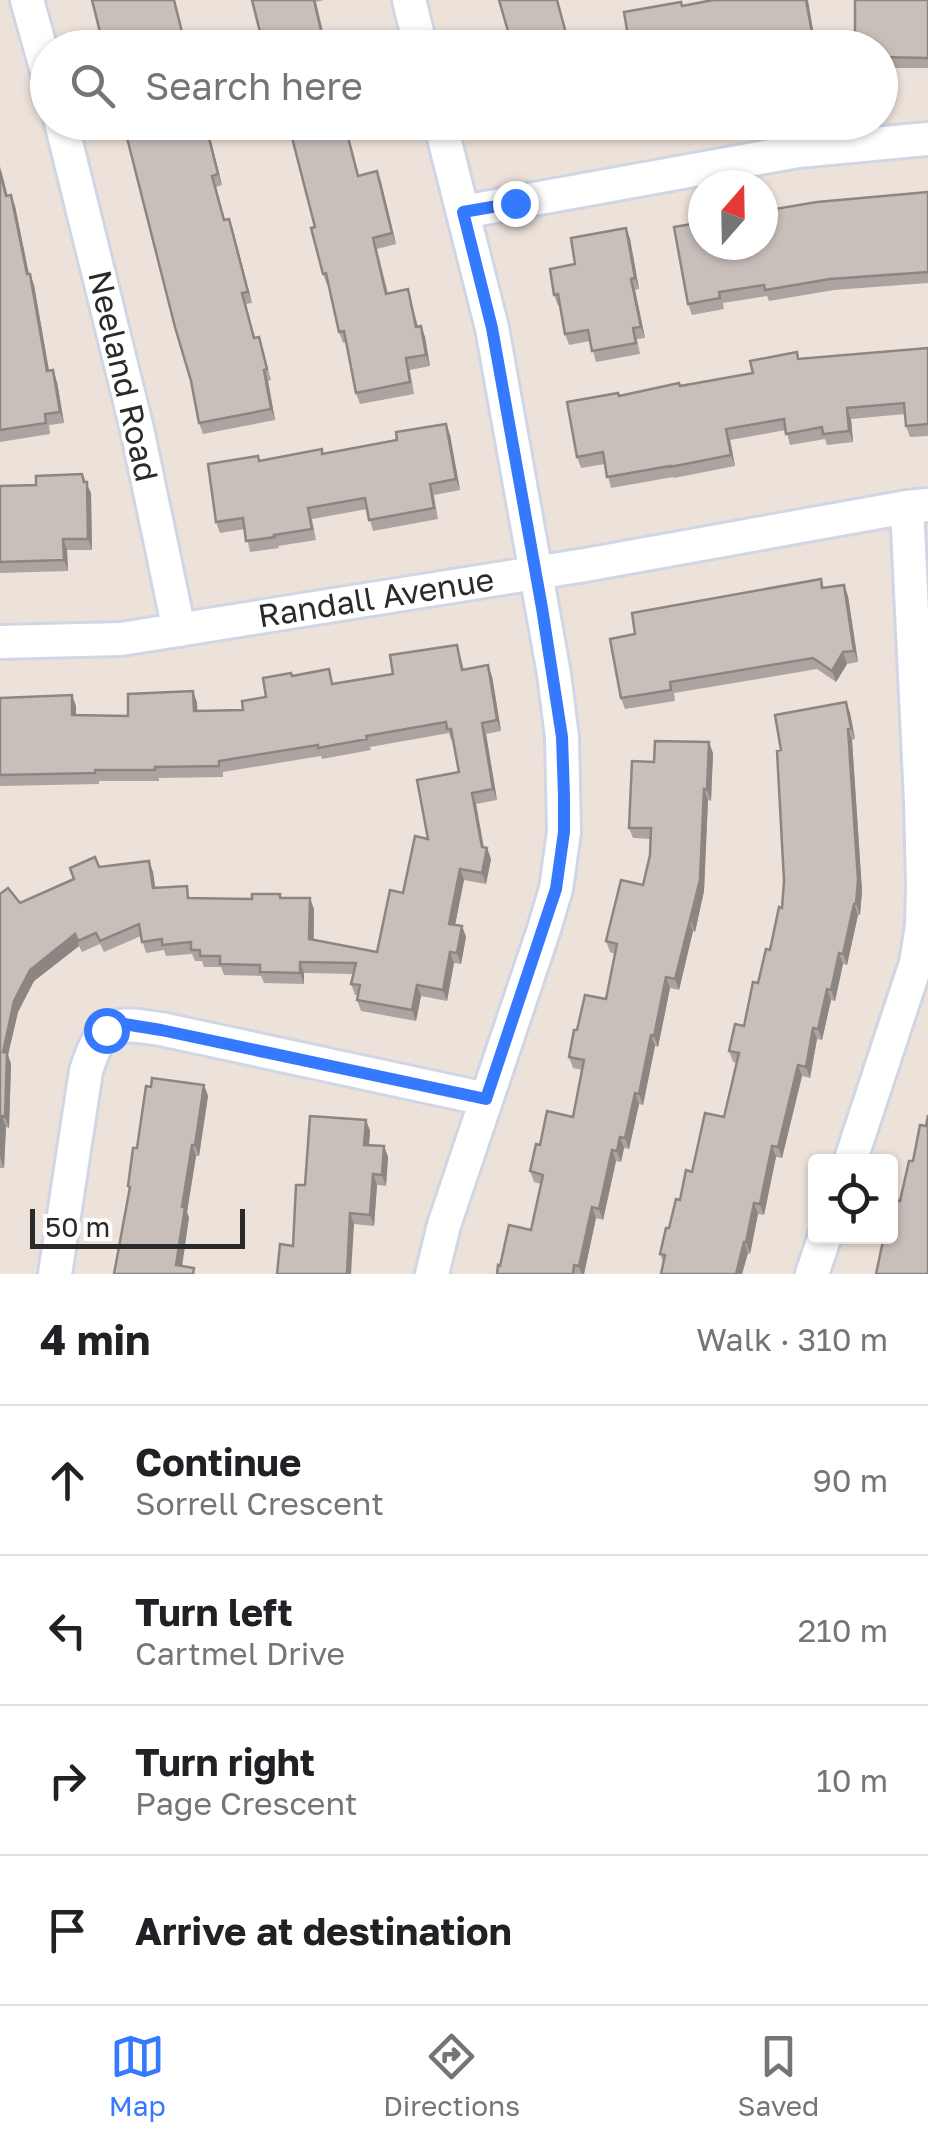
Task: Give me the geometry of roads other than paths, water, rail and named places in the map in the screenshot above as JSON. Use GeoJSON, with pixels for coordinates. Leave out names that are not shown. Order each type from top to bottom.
{"type":"FeatureCollection","features":[{"type":"Feature","properties":{"kind":"street"},"geometry":{"type":"LineString","coordinates":[[27,0],[35,30]]}},
{"type":"Feature","properties":{"kind":"street"},"geometry":{"type":"LineString","coordinates":[[409,0],[416,30]]}},
{"type":"Feature","properties":{"kind":"street"},"geometry":{"type":"LineString","coordinates":[[463,212],[798,151],[928,139]]}},
{"type":"Feature","properties":{"kind":"street","name":"Neeland Road"},"geometry":{"type":"LineString","coordinates":[[65,140],[137,429],[179,630]]}},
{"type":"Feature","properties":{"kind":"street"},"geometry":{"type":"LineString","coordinates":[[432,1274],[444,1224],[556,889],[564,832],[562,737],[536,572],[492,328],[445,140]]}},
{"type":"Feature","properties":{"kind":"street"},"geometry":{"type":"LineString","coordinates":[[853,1154],[916,963],[922,926],[918,506]]}},
{"type":"Feature","properties":{"kind":"street","name":"Randall Avenue"},"geometry":{"type":"LineString","coordinates":[[0,642],[121,639],[918,506]]}},
{"type":"Feature","properties":{"kind":"street"},"geometry":{"type":"LineString","coordinates":[[55,1274],[86,1071],[94,1044],[106,1030],[124,1024],[161,1030],[486,1099]]}},
{"type":"Feature","properties":{"kind":"street"},"geometry":{"type":"LineString","coordinates":[[812,1274],[821,1244]]}}]}
